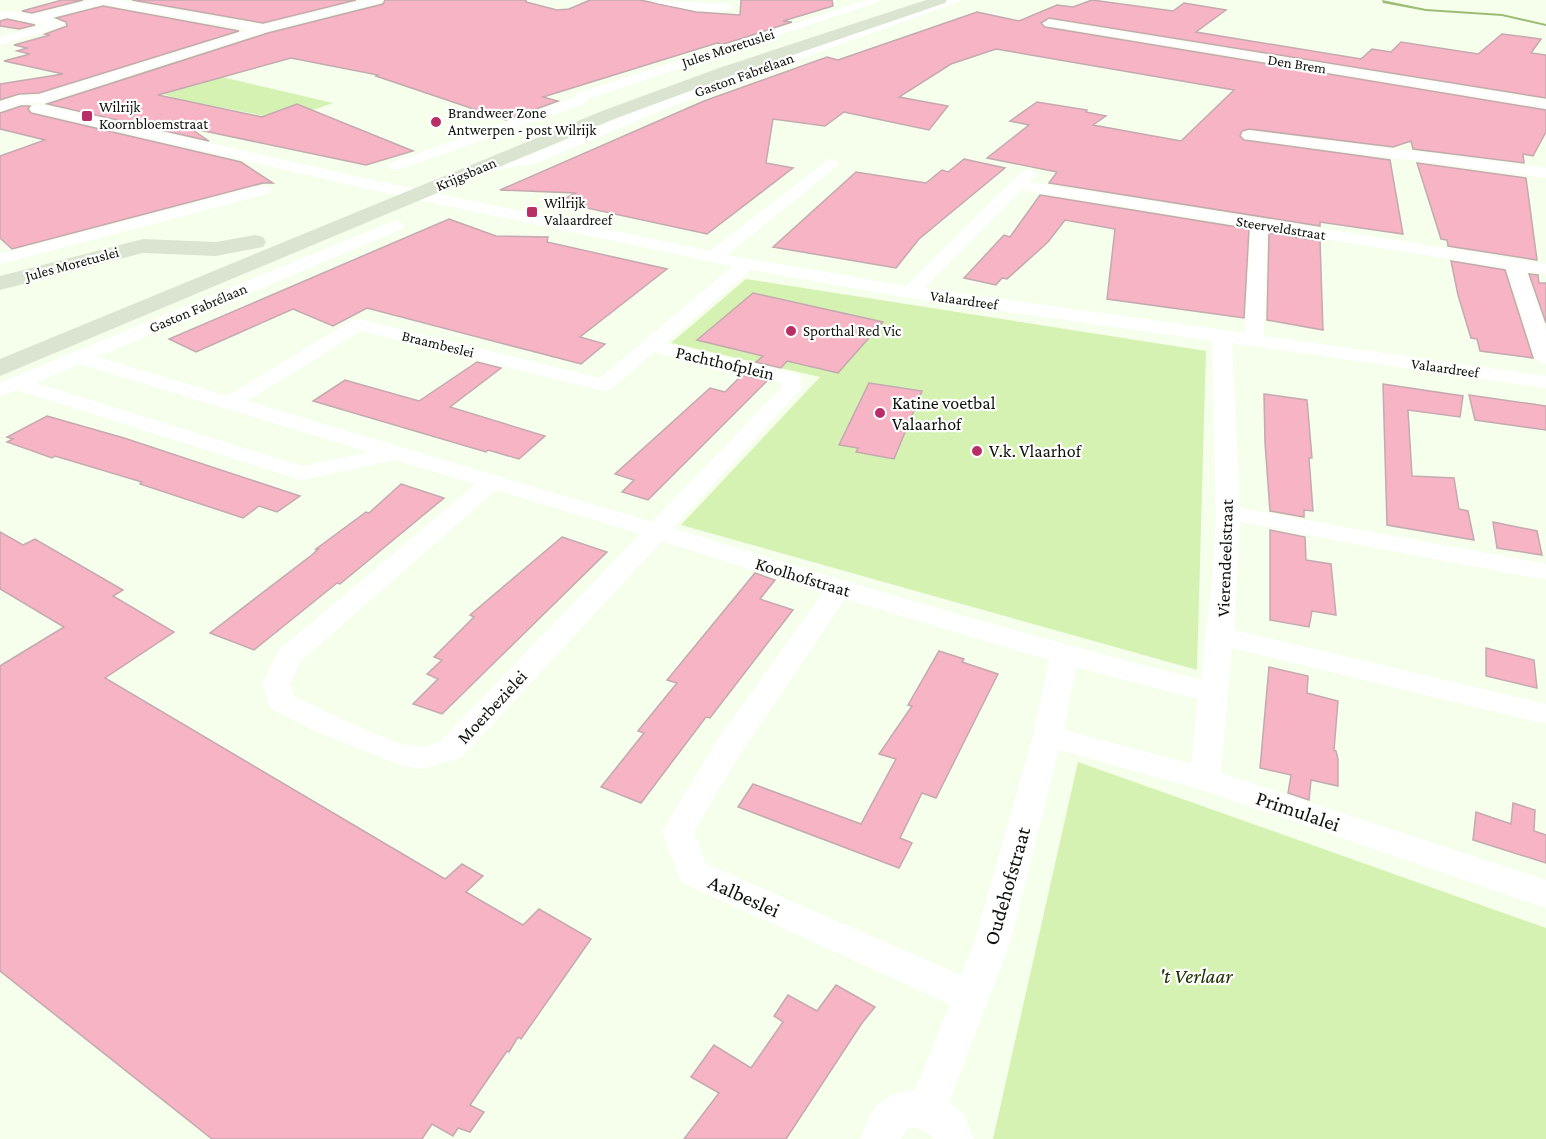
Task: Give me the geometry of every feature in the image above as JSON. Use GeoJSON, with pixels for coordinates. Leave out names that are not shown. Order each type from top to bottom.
{"type":"FeatureCollection","features":[{"type":"Feature","properties":{"kind":"main road","name":"Krijgsbaan"},"geometry":{"type":"LineString","coordinates":[[0,345],[185,259],[255,242],[581,105],[903,0]]}},
{"type":"Feature","properties":{"kind":"main road","name":"Krijgsbaan"},"geometry":{"type":"LineString","coordinates":[[5,380],[418,194],[487,172],[684,86],[940,0]]}},
{"type":"Feature","properties":{"kind":"main road","name":"Jules Moretuslei"},"geometry":{"type":"LineString","coordinates":[[0,284],[143,246],[162,245],[185,259]]}},
{"type":"Feature","properties":{"kind":"street"},"geometry":{"type":"LineString","coordinates":[[34,19],[103,0],[263,29]]}},
{"type":"Feature","properties":{"kind":"street"},"geometry":{"type":"LineString","coordinates":[[2,107],[24,111],[38,104],[263,29],[378,0]]}},
{"type":"Feature","properties":{"kind":"street"},"geometry":{"type":"LineString","coordinates":[[656,0],[711,8],[728,7]]}},
{"type":"Feature","properties":{"kind":"street","name":"Jules Moretuslei"},"geometry":{"type":"LineString","coordinates":[[396,166],[581,105],[583,96],[879,0]]}},
{"type":"Feature","properties":{"kind":"street","name":"Gaston Fabrélaan"},"geometry":{"type":"LineString","coordinates":[[487,172],[532,160],[657,106],[752,71],[959,0]]}},
{"type":"Feature","properties":{"kind":"street"},"geometry":{"type":"LineString","coordinates":[[0,16],[7,14],[59,24],[0,41]]}},
{"type":"Feature","properties":{"kind":"street","name":"Den Brem"},"geometry":{"type":"LineString","coordinates":[[1049,23],[1546,104]]}},
{"type":"Feature","properties":{"kind":"street","name":"Valaardreef"},"geometry":{"type":"LineString","coordinates":[[38,104],[204,146],[386,188],[747,264],[910,292],[1546,382]]}},
{"type":"Feature","properties":{"kind":"street"},"geometry":{"type":"LineString","coordinates":[[1249,135],[1546,173]]}},
{"type":"Feature","properties":{"kind":"street"},"geometry":{"type":"LineString","coordinates":[[204,146],[227,139]]}},
{"type":"Feature","properties":{"kind":"street"},"geometry":{"type":"LineString","coordinates":[[713,256],[831,164]]}},
{"type":"Feature","properties":{"kind":"street"},"geometry":{"type":"LineString","coordinates":[[910,292],[1032,171]]}},
{"type":"Feature","properties":{"kind":"street","name":"Steerveldstraat"},"geometry":{"type":"LineString","coordinates":[[1017,185],[1546,269]]}},
{"type":"Feature","properties":{"kind":"street","name":"Jules Moretuslei"},"geometry":{"type":"LineString","coordinates":[[0,259],[264,190]]}},
{"type":"Feature","properties":{"kind":"street"},"geometry":{"type":"LineString","coordinates":[[1254,342],[1259,224]]}},
{"type":"Feature","properties":{"kind":"street","name":"Gaston Fabrélaan"},"geometry":{"type":"LineString","coordinates":[[5,380],[79,358],[396,225]]}},
{"type":"Feature","properties":{"kind":"street","name":"Jules Moretuslei"},"geometry":{"type":"LineString","coordinates":[[121,228],[143,246]]}},
{"type":"Feature","properties":{"kind":"street","name":"Pachthofplein"},"geometry":{"type":"LineString","coordinates":[[652,346],[747,264]]}},
{"type":"Feature","properties":{"kind":"street"},"geometry":{"type":"LineString","coordinates":[[1515,264],[1546,359]]}},
{"type":"Feature","properties":{"kind":"street","name":"Braambeslei"},"geometry":{"type":"LineString","coordinates":[[228,404],[358,325],[604,385],[652,346]]}},
{"type":"Feature","properties":{"kind":"street","name":"Vierendeelstraat"},"geometry":{"type":"LineString","coordinates":[[1205,779],[1212,693],[1221,636],[1228,513],[1222,337]]}},
{"type":"Feature","properties":{"kind":"street","name":"Pachthofplein"},"geometry":{"type":"LineString","coordinates":[[652,346],[791,378],[791,389],[657,531]]}},
{"type":"Feature","properties":{"kind":"street","name":"Koolhofstraat"},"geometry":{"type":"LineString","coordinates":[[79,358],[657,531],[839,589],[1064,655],[1212,693]]}},
{"type":"Feature","properties":{"kind":"street","name":"Koolhofstraat"},"geometry":{"type":"LineString","coordinates":[[5,380],[302,473],[395,454]]}},
{"type":"Feature","properties":{"kind":"street","name":"Moerbezielei"},"geometry":{"type":"LineString","coordinates":[[492,482],[289,657],[276,684],[281,702],[323,723],[400,754],[421,758],[450,750],[657,531]]}},
{"type":"Feature","properties":{"kind":"street"},"geometry":{"type":"LineString","coordinates":[[1228,513],[1546,572]]}},
{"type":"Feature","properties":{"kind":"street","name":"Aalbeslei"},"geometry":{"type":"LineString","coordinates":[[839,589],[726,751],[678,832],[693,873],[970,996]]}},
{"type":"Feature","properties":{"kind":"street"},"geometry":{"type":"LineString","coordinates":[[1221,636],[1546,714]]}},
{"type":"Feature","properties":{"kind":"street","name":"Oudehofstraat"},"geometry":{"type":"LineString","coordinates":[[927,1109],[992,943],[1048,736],[1064,655]]}},
{"type":"Feature","properties":{"kind":"street","name":"Primulalei"},"geometry":{"type":"LineString","coordinates":[[1048,736],[1205,779],[1546,894]]}},
{"type":"Feature","properties":{"kind":"street"},"geometry":{"type":"LineString","coordinates":[[881,1139],[886,1121],[894,1114],[915,1107],[927,1109],[938,1115],[948,1124],[954,1139]]}},
{"type":"Feature","properties":{"kind":"green space"},"geometry":{"type":"Polygon","coordinates":[[[178,61],[226,78],[333,103],[285,120],[177,99],[122,79],[178,61]]]}},
{"type":"Feature","properties":{"kind":"green space","name":"V.k. Vlaarhof"},"geometry":{"type":"Polygon","coordinates":[[[746,279],[1206,351],[1197,670],[681,525],[820,377],[671,343],[746,279]]]}},
{"type":"Feature","properties":{"kind":"green space","name":"'t Verlaar"},"geometry":{"type":"Polygon","coordinates":[[[1078,762],[1546,928],[1546,1139],[993,1139],[1078,762]]]}},
{"type":"Feature","properties":{"kind":"building"},"geometry":{"type":"Polygon","coordinates":[[[62,0],[83,0],[32,13],[22,11],[62,0]]]}},
{"type":"Feature","properties":{"kind":"building"},"geometry":{"type":"Polygon","coordinates":[[[132,0],[356,0],[263,23],[132,0]]]}},
{"type":"Feature","properties":{"kind":"building"},"geometry":{"type":"Polygon","coordinates":[[[385,0],[526,0],[526,2],[557,10],[569,9],[590,0],[640,0],[696,12],[740,15],[741,0],[832,0],[833,6],[783,21],[792,22],[740,39],[723,44],[717,43],[543,97],[558,101],[506,120],[376,76],[378,75],[291,58],[158,95],[262,117],[297,104],[413,151],[366,165],[190,128],[209,141],[47,104],[268,33],[383,4],[385,0]]]}},
{"type":"Feature","properties":{"kind":"building"},"geometry":{"type":"Polygon","coordinates":[[[1092,0],[1173,11],[1184,3],[1226,10],[1196,32],[1361,59],[1372,49],[1391,52],[1401,42],[1478,54],[1502,34],[1541,39],[1531,53],[1546,55],[1546,98],[1049,18],[1041,23],[1045,27],[1546,110],[1546,132],[1533,156],[1523,154],[1524,163],[1413,149],[1411,141],[1393,147],[1249,129],[1242,131],[1240,136],[1244,140],[1390,160],[1403,234],[1320,222],[1320,226],[1049,183],[1057,172],[987,158],[1029,125],[1010,121],[1037,102],[1087,110],[1086,112],[1106,116],[1093,125],[1181,141],[1234,90],[996,49],[951,64],[899,97],[948,106],[929,130],[844,112],[825,126],[773,119],[766,163],[793,168],[707,234],[559,202],[575,193],[500,190],[704,101],[827,57],[838,60],[977,12],[1019,21],[1057,5],[1073,7],[1092,0]]]}},
{"type":"Feature","properties":{"kind":"building"},"geometry":{"type":"Polygon","coordinates":[[[103,6],[239,31],[39,93],[19,94],[0,100],[0,84],[63,74],[4,61],[30,54],[17,51],[27,48],[14,45],[50,35],[45,34],[67,26],[66,22],[56,18],[103,6]]]}},
{"type":"Feature","properties":{"kind":"building"},"geometry":{"type":"Polygon","coordinates":[[[7,19],[35,25],[19,29],[0,26],[0,21],[7,19]]]}},
{"type":"Feature","properties":{"kind":"building"},"geometry":{"type":"Polygon","coordinates":[[[21,106],[30,106],[28,109],[31,113],[241,162],[273,183],[263,183],[12,249],[0,238],[0,156],[45,140],[0,129],[0,113],[21,106]]]}},
{"type":"Feature","properties":{"kind":"building"},"geometry":{"type":"Polygon","coordinates":[[[964,159],[1005,168],[919,239],[896,268],[773,247],[856,172],[926,183],[942,170],[948,172],[964,159]]]}},
{"type":"Feature","properties":{"kind":"building"},"geometry":{"type":"Polygon","coordinates":[[[1417,163],[1526,178],[1537,260],[1448,246],[1447,240],[1441,239],[1417,163]]]}},
{"type":"Feature","properties":{"kind":"building"},"geometry":{"type":"Polygon","coordinates":[[[1040,195],[1249,229],[1244,318],[1107,299],[1115,229],[1065,220],[1048,242],[1007,279],[1002,278],[996,285],[964,278],[1004,235],[1010,237],[1040,195]]]}},
{"type":"Feature","properties":{"kind":"building"},"geometry":{"type":"Polygon","coordinates":[[[449,219],[496,236],[548,237],[547,242],[667,269],[580,337],[605,344],[581,364],[367,308],[333,326],[293,309],[196,352],[169,339],[449,219]]]}},
{"type":"Feature","properties":{"kind":"building"},"geometry":{"type":"Polygon","coordinates":[[[1269,233],[1320,241],[1323,330],[1267,320],[1269,233]]]}},
{"type":"Feature","properties":{"kind":"building"},"geometry":{"type":"Polygon","coordinates":[[[1451,261],[1505,270],[1533,358],[1480,351],[1477,339],[1471,338],[1451,261]]]}},
{"type":"Feature","properties":{"kind":"building"},"geometry":{"type":"Polygon","coordinates":[[[1529,274],[1538,275],[1539,283],[1546,283],[1546,323],[1529,274]]]}},
{"type":"Feature","properties":{"kind":"building","name":"Sporthal Red Vic"},"geometry":{"type":"Polygon","coordinates":[[[753,293],[883,322],[838,373],[787,361],[781,368],[756,362],[763,356],[697,340],[753,293]]]}},
{"type":"Feature","properties":{"kind":"building"},"geometry":{"type":"Polygon","coordinates":[[[477,362],[501,368],[450,407],[545,436],[519,459],[488,450],[486,452],[313,401],[345,380],[419,401],[477,362]]]}},
{"type":"Feature","properties":{"kind":"building"},"geometry":{"type":"Polygon","coordinates":[[[742,375],[767,381],[648,500],[622,492],[634,480],[615,474],[710,388],[725,392],[742,375]]]}},
{"type":"Feature","properties":{"kind":"building","name":"Katine voetbal Valaarhof"},"geometry":{"type":"Polygon","coordinates":[[[869,383],[922,391],[894,459],[856,452],[858,448],[839,445],[869,383]]]}},
{"type":"Feature","properties":{"kind":"building"},"geometry":{"type":"Polygon","coordinates":[[[1383,384],[1463,396],[1460,417],[1408,410],[1412,476],[1454,478],[1459,509],[1468,511],[1474,540],[1387,525],[1383,384]]]}},
{"type":"Feature","properties":{"kind":"building"},"geometry":{"type":"Polygon","coordinates":[[[1264,394],[1307,400],[1312,458],[1309,458],[1313,511],[1304,510],[1304,517],[1270,511],[1264,394]]]}},
{"type":"Feature","properties":{"kind":"building"},"geometry":{"type":"Polygon","coordinates":[[[1469,395],[1546,406],[1546,430],[1475,420],[1469,395]]]}},
{"type":"Feature","properties":{"kind":"building"},"geometry":{"type":"Polygon","coordinates":[[[47,416],[124,438],[300,496],[277,512],[259,506],[243,518],[140,484],[142,482],[55,456],[52,458],[7,442],[13,439],[7,437],[47,416]]]}},
{"type":"Feature","properties":{"kind":"building"},"geometry":{"type":"Polygon","coordinates":[[[401,484],[444,498],[340,584],[337,583],[254,650],[210,633],[313,554],[318,549],[316,549],[366,512],[369,513],[401,484]]]}},
{"type":"Feature","properties":{"kind":"building"},"geometry":{"type":"Polygon","coordinates":[[[1493,522],[1537,531],[1542,555],[1497,548],[1493,522]]]}},
{"type":"Feature","properties":{"kind":"building"},"geometry":{"type":"Polygon","coordinates":[[[1270,530],[1305,537],[1306,560],[1331,564],[1336,615],[1312,611],[1309,627],[1270,620],[1270,530]]]}},
{"type":"Feature","properties":{"kind":"building"},"geometry":{"type":"Polygon","coordinates":[[[0,532],[23,545],[35,539],[123,590],[113,596],[174,632],[105,678],[445,879],[462,864],[483,876],[466,892],[523,925],[539,909],[591,939],[521,1039],[518,1037],[509,1052],[507,1051],[470,1105],[484,1112],[470,1132],[458,1128],[453,1136],[432,1124],[422,1139],[212,1139],[0,971],[0,666],[64,627],[0,589],[0,532]]]}},
{"type":"Feature","properties":{"kind":"building"},"geometry":{"type":"Polygon","coordinates":[[[562,537],[607,552],[442,714],[413,704],[438,679],[427,674],[442,660],[434,657],[474,617],[470,615],[562,537]]]}},
{"type":"Feature","properties":{"kind":"building"},"geometry":{"type":"Polygon","coordinates":[[[755,573],[775,580],[760,599],[793,610],[710,718],[706,717],[641,803],[601,787],[644,733],[638,731],[677,683],[667,680],[755,573]]]}},
{"type":"Feature","properties":{"kind":"building"},"geometry":{"type":"Polygon","coordinates":[[[1486,648],[1534,660],[1537,688],[1486,676],[1486,648]]]}},
{"type":"Feature","properties":{"kind":"building"},"geometry":{"type":"Polygon","coordinates":[[[939,651],[964,659],[962,662],[998,674],[936,798],[922,793],[900,838],[912,843],[899,868],[738,807],[753,784],[861,824],[896,759],[879,754],[912,706],[908,705],[939,651]]]}},
{"type":"Feature","properties":{"kind":"building"},"geometry":{"type":"Polygon","coordinates":[[[1269,667],[1308,676],[1307,693],[1338,701],[1334,750],[1338,759],[1338,786],[1311,780],[1309,800],[1288,793],[1291,775],[1260,768],[1269,667]]]}},
{"type":"Feature","properties":{"kind":"building"},"geometry":{"type":"Polygon","coordinates":[[[1513,803],[1535,810],[1534,831],[1546,835],[1546,863],[1473,840],[1476,812],[1511,824],[1513,803]]]}},
{"type":"Feature","properties":{"kind":"building"},"geometry":{"type":"Polygon","coordinates":[[[836,985],[875,1007],[862,1023],[786,1139],[684,1139],[719,1093],[691,1077],[714,1045],[751,1068],[783,1022],[774,1016],[788,995],[817,1011],[836,985]]]}},
{"type":"Feature","properties":{"kind":"waterway"},"geometry":{"type":"LineString","coordinates":[[1384,0],[1384,2],[1426,10],[1502,15],[1546,25]]}},
{"type":"Feature","properties":{"kind":"place","name":"Wilrijk Koornbloemstraat"},"geometry":{"type":"Point","coordinates":[87,116]}},
{"type":"Feature","properties":{"kind":"place","name":"Brandweer Zone Antwerpen - post Wilrijk"},"geometry":{"type":"Point","coordinates":[436,122]}},
{"type":"Feature","properties":{"kind":"place","name":"Wilrijk Valaardreef"},"geometry":{"type":"Point","coordinates":[532,212]}},
{"type":"Feature","properties":{"kind":"place","name":"Sporthal Red Vic"},"geometry":{"type":"Point","coordinates":[791,331]}},
{"type":"Feature","properties":{"kind":"place","name":"Katine voetbal Valaarhof"},"geometry":{"type":"Point","coordinates":[880,413]}},
{"type":"Feature","properties":{"kind":"place","name":"V.k. Vlaarhof"},"geometry":{"type":"Point","coordinates":[977,451]}}]}
